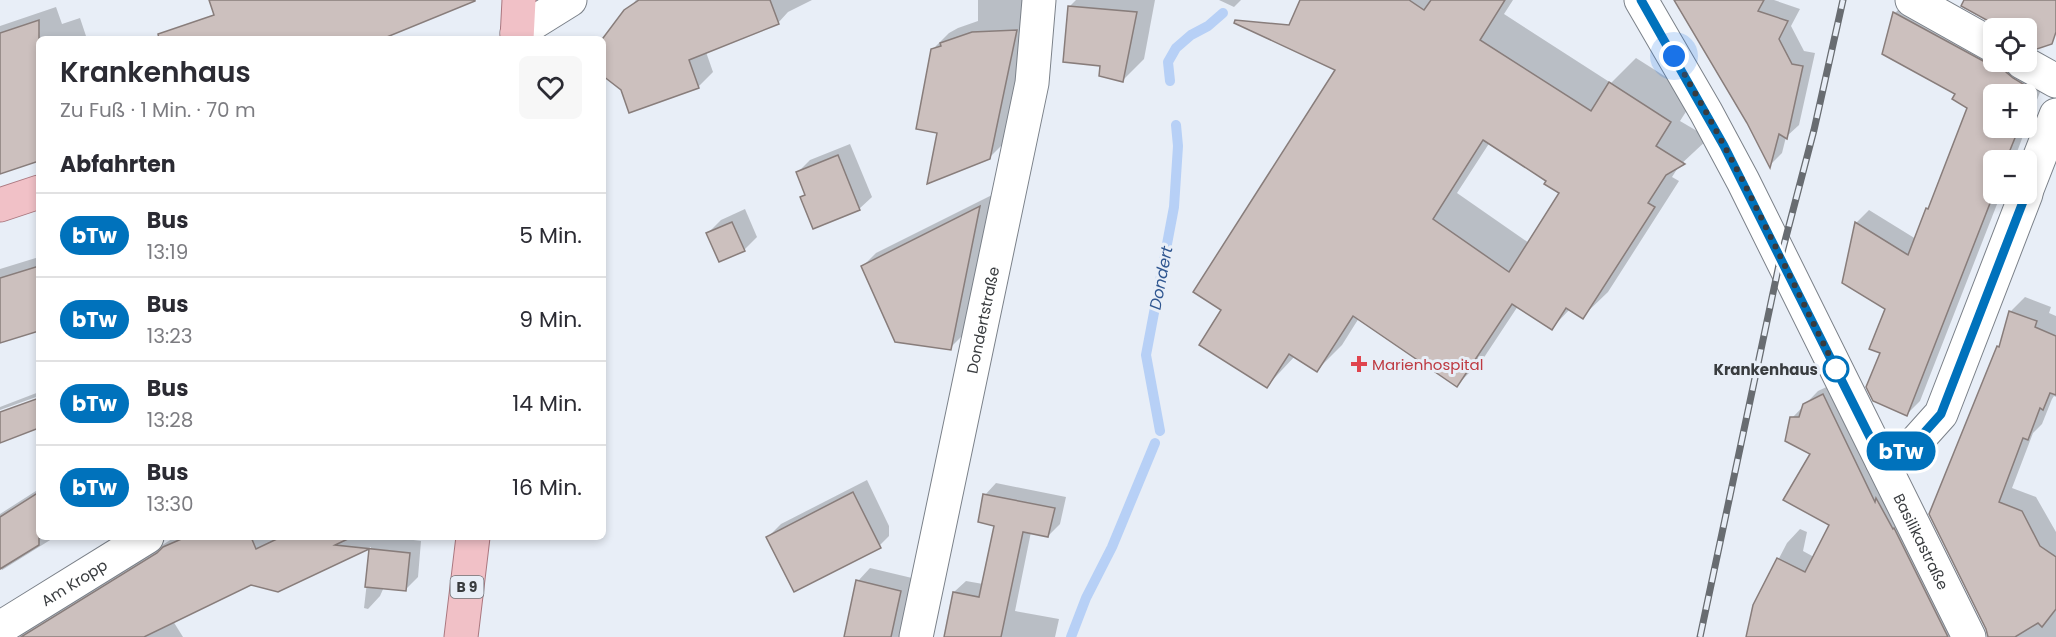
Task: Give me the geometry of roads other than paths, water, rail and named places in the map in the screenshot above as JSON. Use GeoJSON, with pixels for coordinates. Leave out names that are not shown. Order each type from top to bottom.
{"type":"FeatureCollection","features":[{"type":"Feature","properties":{"kind":"main road"},"geometry":{"type":"LineString","coordinates":[[512,36],[519,0]]}},
{"type":"Feature","properties":{"kind":"main road"},"geometry":{"type":"LineString","coordinates":[[0,205],[36,193]]}},
{"type":"Feature","properties":{"kind":"main road","name":"B 9"},"geometry":{"type":"LineString","coordinates":[[461,637],[473,540]]}},
{"type":"Feature","properties":{"kind":"street"},"geometry":{"type":"LineString","coordinates":[[514,36],[570,0]]}},
{"type":"Feature","properties":{"kind":"street","name":"Dondertstraße"},"geometry":{"type":"LineString","coordinates":[[916,637],[1032,83],[1039,0]]}},
{"type":"Feature","properties":{"kind":"street","name":"Basilikastraße"},"geometry":{"type":"LineString","coordinates":[[1641,0],[1722,141],[1969,637]]}},
{"type":"Feature","properties":{"kind":"street"},"geometry":{"type":"LineString","coordinates":[[1912,0],[1983,40]]}},
{"type":"Feature","properties":{"kind":"street"},"geometry":{"type":"LineString","coordinates":[[2037,70],[2056,81]]}},
{"type":"Feature","properties":{"kind":"street"},"geometry":{"type":"LineString","coordinates":[[2037,164],[2056,115]]}},
{"type":"Feature","properties":{"kind":"street"},"geometry":{"type":"LineString","coordinates":[[1882,461],[1915,443],[1941,414],[2022,204]]}},
{"type":"Feature","properties":{"kind":"street","name":"Am Kropp"},"geometry":{"type":"LineString","coordinates":[[0,628],[142,540]]}},
{"type":"Feature","properties":{"kind":"waterway","name":"Dondert"},"geometry":{"type":"LineString","coordinates":[[1170,81],[1168,62],[1176,48],[1223,13]]}},
{"type":"Feature","properties":{"kind":"waterway","name":"Dondert"},"geometry":{"type":"LineString","coordinates":[[1160,431],[1146,355],[1174,207],[1178,146],[1176,125]]}},
{"type":"Feature","properties":{"kind":"waterway","name":"Dondert"},"geometry":{"type":"LineString","coordinates":[[1071,637],[1086,598],[1112,547],[1155,443]]}},
{"type":"Feature","properties":{"kind":"railway"},"geometry":{"type":"LineString","coordinates":[[1700,637],[1780,260],[1814,130],[1843,0]]}},
{"type":"Feature","properties":{"kind":"place","name":"Marienhospital"},"geometry":{"type":"Point","coordinates":[1359,364]}},
{"type":"Feature","properties":{"kind":"place","name":"Krankenhaus"},"geometry":{"type":"Point","coordinates":[1836,369]}}]}
